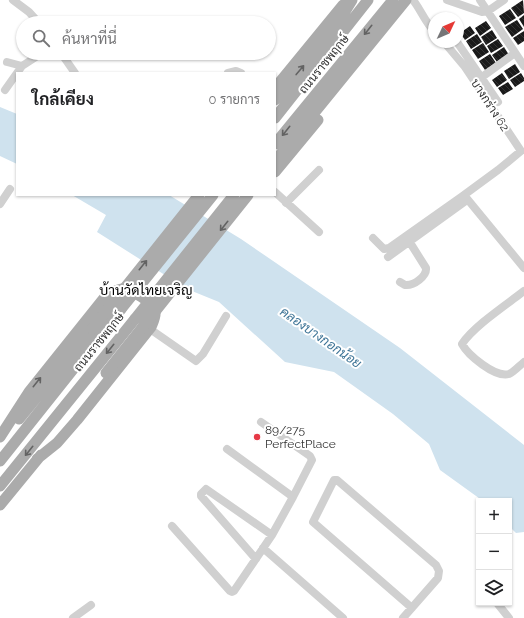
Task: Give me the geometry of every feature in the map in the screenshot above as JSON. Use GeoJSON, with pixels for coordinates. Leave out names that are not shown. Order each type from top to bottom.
{"type":"FeatureCollection","features":[{"type":"Feature","properties":{"kind":"main road"},"geometry":{"type":"LineString","coordinates":[[276,87],[329,20],[347,0]]}},
{"type":"Feature","properties":{"kind":"main road"},"geometry":{"type":"LineString","coordinates":[[276,99],[336,26],[352,0]]}},
{"type":"Feature","properties":{"kind":"main road","name":"ถนนราชพฤกษ์"},"geometry":{"type":"LineString","coordinates":[[276,117],[368,0]]}},
{"type":"Feature","properties":{"kind":"main road"},"geometry":{"type":"LineString","coordinates":[[276,160],[399,3]]}},
{"type":"Feature","properties":{"kind":"main road"},"geometry":{"type":"LineString","coordinates":[[276,171],[371,55],[399,3]]}},
{"type":"Feature","properties":{"kind":"main road","name":"ถนนราชพฤกษ์"},"geometry":{"type":"LineString","coordinates":[[276,143],[399,3]]}},
{"type":"Feature","properties":{"kind":"main road"},"geometry":{"type":"LineString","coordinates":[[0,440],[92,329],[198,196]]}},
{"type":"Feature","properties":{"kind":"main road","name":"ถนนราชพฤกษ์"},"geometry":{"type":"LineString","coordinates":[[0,461],[212,196]]}},
{"type":"Feature","properties":{"kind":"main road","name":"ถนนราชพฤกษ์"},"geometry":{"type":"LineString","coordinates":[[0,486],[233,196]]}},
{"type":"Feature","properties":{"kind":"main road"},"geometry":{"type":"LineString","coordinates":[[0,505],[247,196]]}},
{"type":"Feature","properties":{"kind":"main road"},"geometry":{"type":"LineString","coordinates":[[0,437],[29,392],[105,297],[114,291],[124,289],[131,291],[152,305],[155,311],[155,317],[150,329],[77,420],[57,443],[37,459]]}},
{"type":"Feature","properties":{"kind":"street"},"geometry":{"type":"LineString","coordinates":[[13,0],[33,16]]}},
{"type":"Feature","properties":{"kind":"street"},"geometry":{"type":"LineString","coordinates":[[413,0],[428,24]]}},
{"type":"Feature","properties":{"kind":"street"},"geometry":{"type":"LineString","coordinates":[[447,0],[477,11],[488,11],[504,0]]}},
{"type":"Feature","properties":{"kind":"street"},"geometry":{"type":"LineString","coordinates":[[480,0],[524,66]]}},
{"type":"Feature","properties":{"kind":"street","name":"บางกร่าง 62"},"geometry":{"type":"LineString","coordinates":[[449,48],[465,67],[522,150],[465,197]]}},
{"type":"Feature","properties":{"kind":"street"},"geometry":{"type":"LineString","coordinates":[[461,48],[498,102]]}},
{"type":"Feature","properties":{"kind":"street"},"geometry":{"type":"LineString","coordinates":[[482,77],[515,53]]}},
{"type":"Feature","properties":{"kind":"street"},"geometry":{"type":"LineString","coordinates":[[18,72],[22,66],[31,60]]}},
{"type":"Feature","properties":{"kind":"street"},"geometry":{"type":"LineString","coordinates":[[65,60],[71,72]]}},
{"type":"Feature","properties":{"kind":"street"},"geometry":{"type":"LineString","coordinates":[[7,62],[22,66]]}},
{"type":"Feature","properties":{"kind":"street"},"geometry":{"type":"LineString","coordinates":[[5,90],[16,74]]}},
{"type":"Feature","properties":{"kind":"street"},"geometry":{"type":"LineString","coordinates":[[286,203],[319,170]]}},
{"type":"Feature","properties":{"kind":"street"},"geometry":{"type":"LineString","coordinates":[[0,204],[10,189]]}},
{"type":"Feature","properties":{"kind":"street"},"geometry":{"type":"LineString","coordinates":[[276,193],[319,232]]}},
{"type":"Feature","properties":{"kind":"street"},"geometry":{"type":"LineString","coordinates":[[373,238],[384,249],[389,248],[465,197]]}},
{"type":"Feature","properties":{"kind":"street"},"geometry":{"type":"LineString","coordinates":[[388,257],[465,197]]}},
{"type":"Feature","properties":{"kind":"street"},"geometry":{"type":"LineString","coordinates":[[465,197],[524,268]]}},
{"type":"Feature","properties":{"kind":"street"},"geometry":{"type":"LineString","coordinates":[[400,282],[406,285],[412,284],[427,272],[410,241]]}},
{"type":"Feature","properties":{"kind":"street"},"geometry":{"type":"LineString","coordinates":[[524,291],[493,314],[462,344],[466,351],[490,371],[498,374],[510,374],[524,362]]}},
{"type":"Feature","properties":{"kind":"street"},"geometry":{"type":"LineString","coordinates":[[150,329],[196,361],[226,316]]}},
{"type":"Feature","properties":{"kind":"street"},"geometry":{"type":"LineString","coordinates":[[172,526],[230,591],[234,591],[256,559],[265,549],[294,497],[312,460],[312,458],[261,422]]}},
{"type":"Feature","properties":{"kind":"street"},"geometry":{"type":"LineString","coordinates":[[227,449],[294,497]]}},
{"type":"Feature","properties":{"kind":"street"},"geometry":{"type":"LineString","coordinates":[[403,618],[412,608],[438,578],[439,572],[436,565],[337,480],[334,480],[313,522],[412,608]]}},
{"type":"Feature","properties":{"kind":"street"},"geometry":{"type":"LineString","coordinates":[[256,559],[201,496],[201,494],[206,489],[272,535]]}},
{"type":"Feature","properties":{"kind":"street"},"geometry":{"type":"LineString","coordinates":[[265,549],[343,618]]}},
{"type":"Feature","properties":{"kind":"street"},"geometry":{"type":"LineString","coordinates":[[73,618],[91,605]]}},
{"type":"Feature","properties":{"kind":"street"},"geometry":{"type":"LineString","coordinates":[[499,606],[509,618]]}},
{"type":"Feature","properties":{"kind":"water"},"geometry":{"type":"Polygon","coordinates":[[[0,107],[16,114],[16,164],[0,156],[0,107]]]}},
{"type":"Feature","properties":{"kind":"water","name":"คลองบางกอกน้อย"},"geometry":{"type":"Polygon","coordinates":[[[74,196],[171,196],[241,239],[400,348],[524,445],[524,532],[516,533],[512,529],[512,498],[479,498],[440,470],[429,444],[393,414],[334,372],[285,362],[219,302],[187,289],[97,232],[106,215],[74,196]]]}},
{"type":"Feature","properties":{"kind":"building"},"geometry":{"type":"Polygon","coordinates":[[[523,0],[524,13],[518,17],[511,8],[523,0]]]}},
{"type":"Feature","properties":{"kind":"building"},"geometry":{"type":"Polygon","coordinates":[[[510,9],[516,18],[505,25],[499,16],[510,9]]]}},
{"type":"Feature","properties":{"kind":"building"},"geometry":{"type":"Polygon","coordinates":[[[524,15],[524,27],[519,19],[524,15]]]}},
{"type":"Feature","properties":{"kind":"building"},"geometry":{"type":"Polygon","coordinates":[[[517,20],[523,29],[512,37],[505,27],[517,20]]]}},
{"type":"Feature","properties":{"kind":"building"},"geometry":{"type":"Polygon","coordinates":[[[486,21],[491,28],[480,36],[475,28],[486,21]]]}},
{"type":"Feature","properties":{"kind":"building"},"geometry":{"type":"Polygon","coordinates":[[[470,26],[475,33],[465,40],[464,30],[470,26]]]}},
{"type":"Feature","properties":{"kind":"building"},"geometry":{"type":"Polygon","coordinates":[[[492,30],[497,38],[486,45],[481,37],[492,30]]]}},
{"type":"Feature","properties":{"kind":"building"},"geometry":{"type":"Polygon","coordinates":[[[524,31],[524,41],[518,45],[513,38],[524,31]]]}},
{"type":"Feature","properties":{"kind":"building"},"geometry":{"type":"Polygon","coordinates":[[[477,34],[482,42],[471,49],[466,41],[477,34]]]}},
{"type":"Feature","properties":{"kind":"building"},"geometry":{"type":"Polygon","coordinates":[[[498,39],[503,46],[491,53],[487,46],[498,39]]]}},
{"type":"Feature","properties":{"kind":"building"},"geometry":{"type":"Polygon","coordinates":[[[483,43],[489,52],[478,59],[472,50],[483,43]]]}},
{"type":"Feature","properties":{"kind":"building"},"geometry":{"type":"Polygon","coordinates":[[[504,47],[509,55],[497,62],[492,55],[504,47]]]}},
{"type":"Feature","properties":{"kind":"building"},"geometry":{"type":"Polygon","coordinates":[[[490,54],[496,63],[485,70],[479,61],[490,54]]]}},
{"type":"Feature","properties":{"kind":"building"},"geometry":{"type":"Polygon","coordinates":[[[515,64],[520,72],[509,79],[504,71],[515,64]]]}},
{"type":"Feature","properties":{"kind":"building"},"geometry":{"type":"Polygon","coordinates":[[[502,73],[507,80],[497,87],[492,80],[502,73]]]}},
{"type":"Feature","properties":{"kind":"building"},"geometry":{"type":"Polygon","coordinates":[[[521,73],[524,81],[515,87],[510,80],[521,73]]]}},
{"type":"Feature","properties":{"kind":"building"},"geometry":{"type":"Polygon","coordinates":[[[508,82],[513,89],[503,95],[498,88],[508,82]]]}},
{"type":"Feature","properties":{"kind":"place","name":"89/275 PerfectPlace"},"geometry":{"type":"Point","coordinates":[257,437]}},
{"type":"Feature","properties":{"kind":"district","name":"บ้านวัดไทยเจริญ"},"geometry":{"type":"Point","coordinates":[146,290]}}]}
